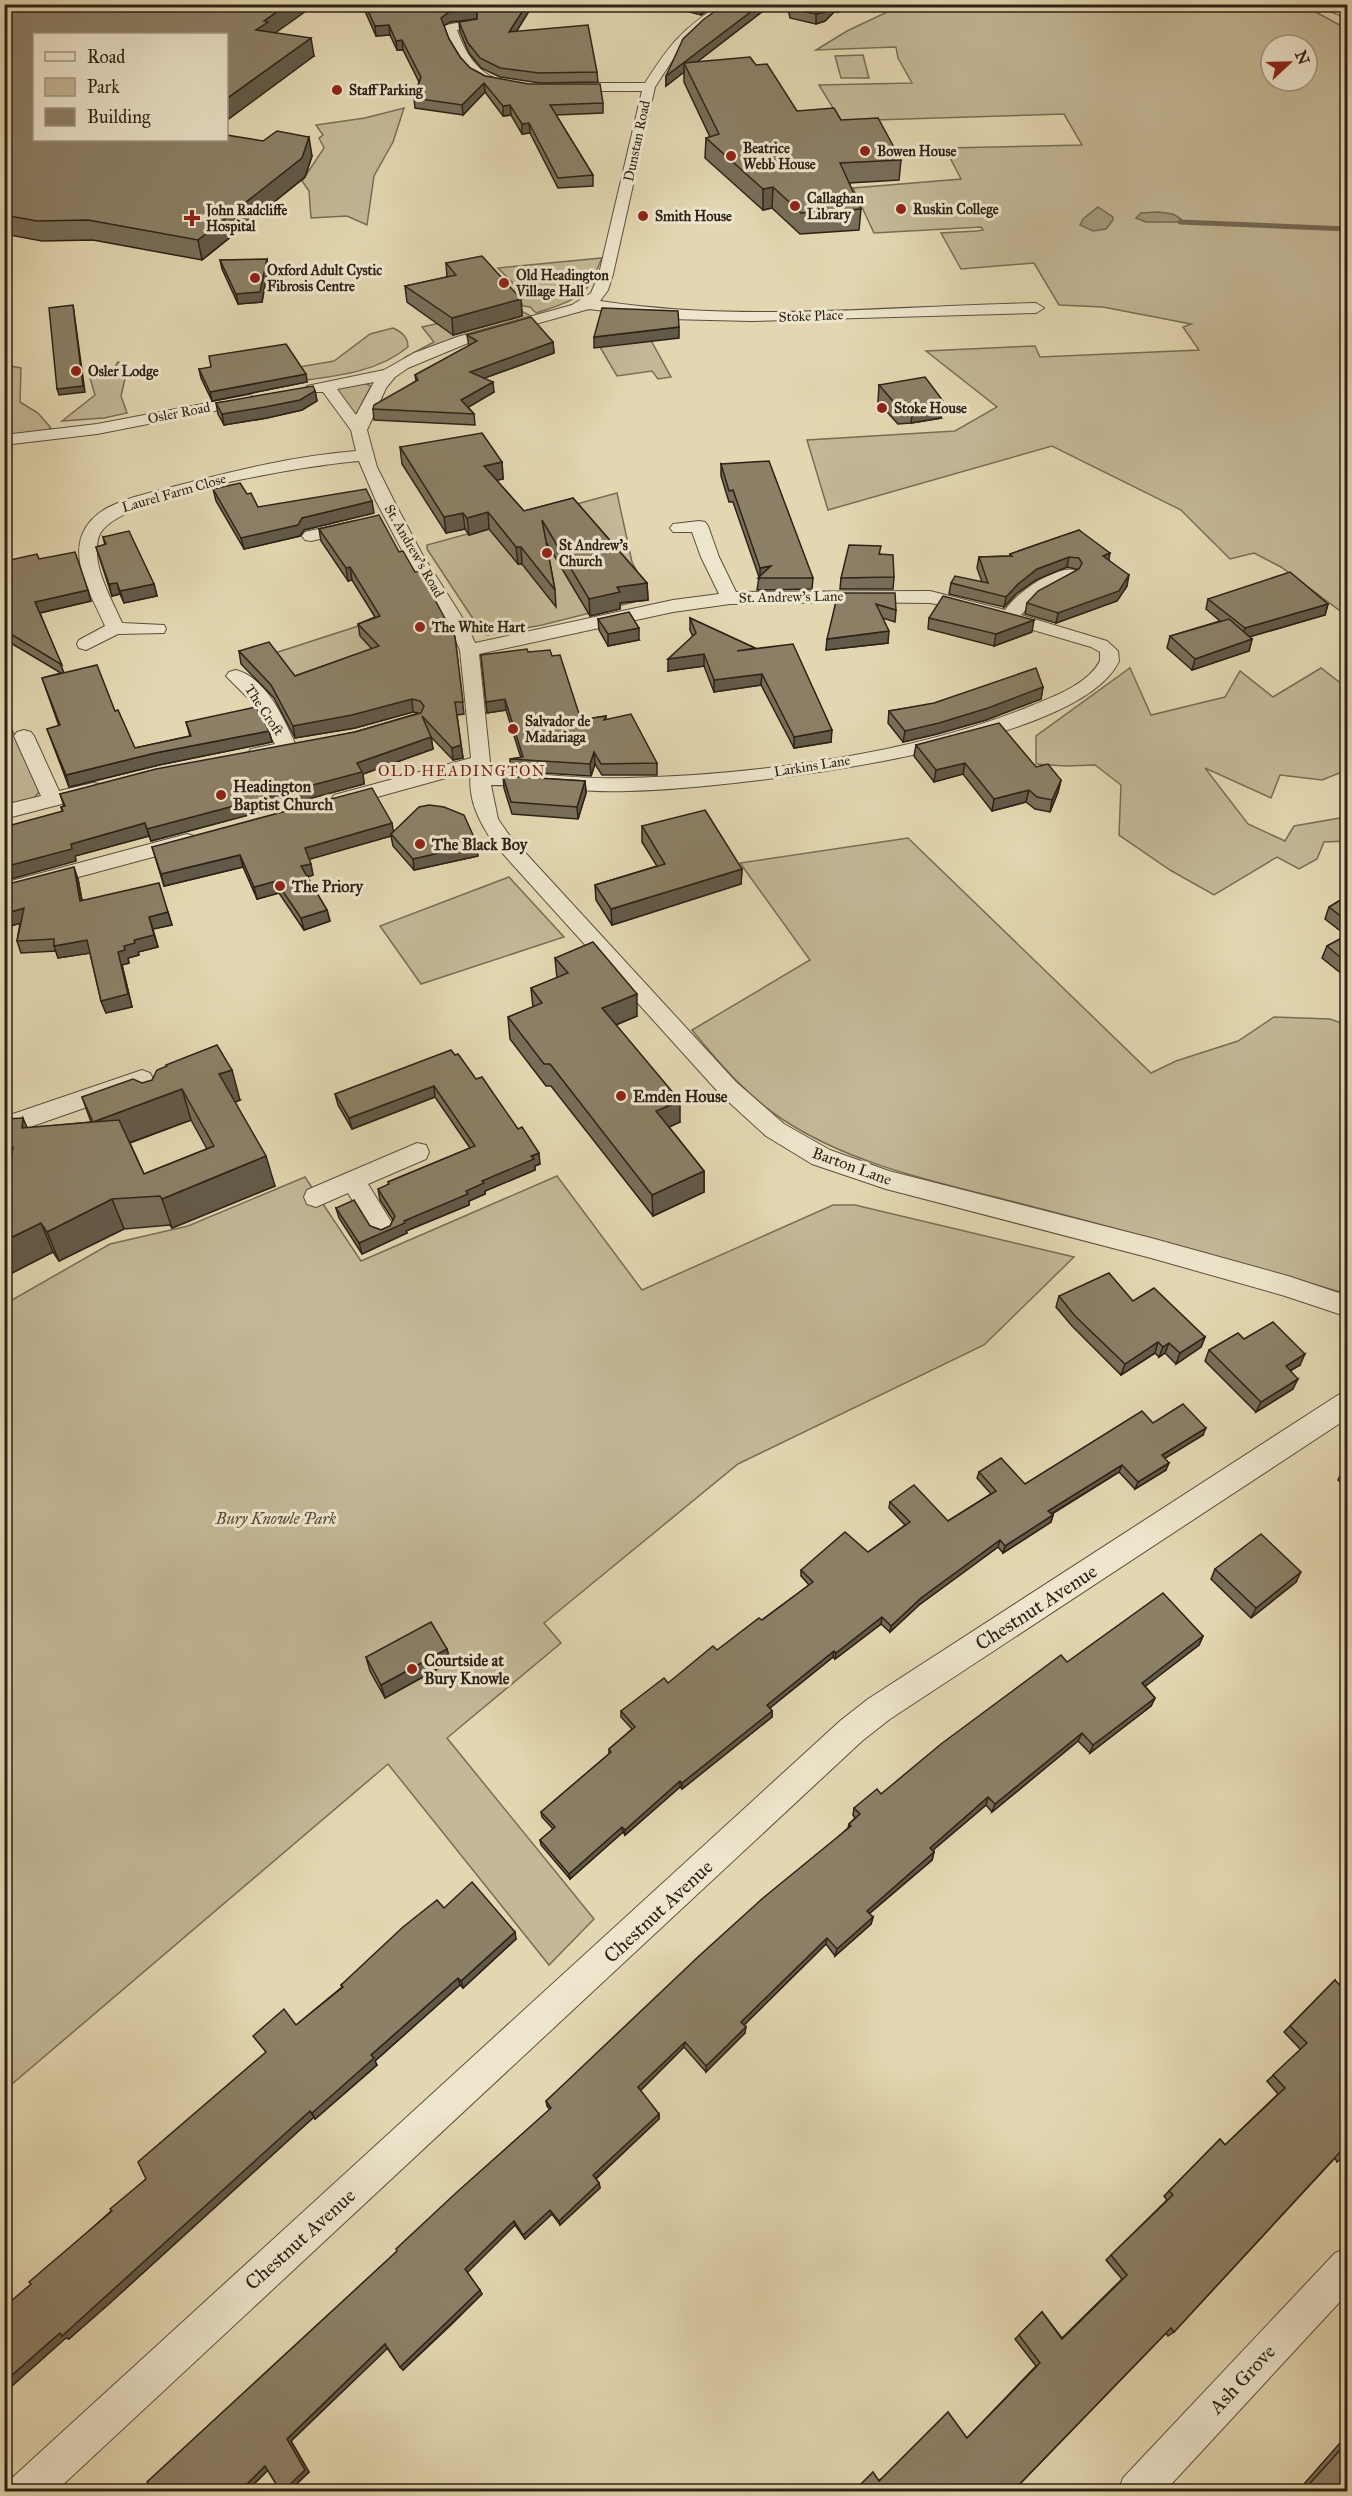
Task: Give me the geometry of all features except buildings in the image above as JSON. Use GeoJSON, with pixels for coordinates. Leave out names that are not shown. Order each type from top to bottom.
{"type":"FeatureCollection","features":[{"type":"Feature","properties":{"kind":"street","name":"Dunstan Road"},"geometry":{"type":"LineString","coordinates":[[587,303],[600,291],[606,274],[649,87],[672,50],[689,32],[730,4]]}},
{"type":"Feature","properties":{"kind":"street"},"geometry":{"type":"LineString","coordinates":[[1317,4],[1347,15]]}},
{"type":"Feature","properties":{"kind":"street"},"geometry":{"type":"LineString","coordinates":[[472,24],[450,28],[470,66],[486,80],[514,87]]}},
{"type":"Feature","properties":{"kind":"street"},"geometry":{"type":"LineString","coordinates":[[555,87],[649,87]]}},
{"type":"Feature","properties":{"kind":"street"},"geometry":{"type":"LineString","coordinates":[[296,392],[389,374],[414,359],[439,349],[587,303]]}},
{"type":"Feature","properties":{"kind":"street","name":"Stoke Place"},"geometry":{"type":"LineString","coordinates":[[587,303],[607,307],[743,317],[818,317],[918,310],[1035,308]]}},
{"type":"Feature","properties":{"kind":"street"},"geometry":{"type":"LineString","coordinates":[[359,430],[372,397],[389,374]]}},
{"type":"Feature","properties":{"kind":"street","name":"St. Andrew's Road"},"geometry":{"type":"LineString","coordinates":[[327,386],[359,430],[375,481],[413,554],[458,625],[470,650],[480,770]]}},
{"type":"Feature","properties":{"kind":"street","name":"Osler Road"},"geometry":{"type":"LineString","coordinates":[[4,440],[76,434],[263,398]]}},
{"type":"Feature","properties":{"kind":"street","name":"Laurel Farm Close"},"geometry":{"type":"LineString","coordinates":[[115,628],[88,560],[90,535],[97,525],[110,514],[139,502],[239,474],[325,458],[366,455]]}},
{"type":"Feature","properties":{"kind":"street"},"geometry":{"type":"LineString","coordinates":[[311,536],[393,516]]}},
{"type":"Feature","properties":{"kind":"street"},"geometry":{"type":"LineString","coordinates":[[679,528],[699,526],[710,557],[730,598]]}},
{"type":"Feature","properties":{"kind":"street"},"geometry":{"type":"LineString","coordinates":[[1011,617],[1028,596],[1069,574]]}},
{"type":"Feature","properties":{"kind":"street","name":"St. Andrew's Lane"},"geometry":{"type":"LineString","coordinates":[[470,650],[650,610],[730,598],[908,595],[965,604],[1091,641],[1109,651]]}},
{"type":"Feature","properties":{"kind":"street"},"geometry":{"type":"LineString","coordinates":[[86,644],[115,628],[157,628]]}},
{"type":"Feature","properties":{"kind":"street","name":"Larkins Lane"},"geometry":{"type":"LineString","coordinates":[[318,807],[389,785],[480,770],[586,785],[625,785],[742,777],[806,769],[882,755],[976,734],[1050,706],[1084,688],[1108,665],[1109,651]]}},
{"type":"Feature","properties":{"kind":"street","name":"The Croft"},"geometry":{"type":"LineString","coordinates":[[236,676],[248,684],[297,747],[240,757]]}},
{"type":"Feature","properties":{"kind":"street"},"geometry":{"type":"LineString","coordinates":[[24,736],[52,798]]}},
{"type":"Feature","properties":{"kind":"street","name":"Barton Lane"},"geometry":{"type":"LineString","coordinates":[[480,770],[488,820],[502,840],[728,1088],[775,1131],[821,1157],[885,1180],[1151,1248],[1288,1286],[1347,1307]]}},
{"type":"Feature","properties":{"kind":"street"},"geometry":{"type":"LineString","coordinates":[[4,812],[52,798],[116,784]]}},
{"type":"Feature","properties":{"kind":"street"},"geometry":{"type":"LineString","coordinates":[[4,890],[211,835]]}},
{"type":"Feature","properties":{"kind":"street"},"geometry":{"type":"LineString","coordinates":[[4,1127],[149,1076],[153,1102]]}},
{"type":"Feature","properties":{"kind":"street"},"geometry":{"type":"LineString","coordinates":[[316,1197],[417,1152]]}},
{"type":"Feature","properties":{"kind":"street"},"geometry":{"type":"LineString","coordinates":[[353,1180],[382,1228]]}},
{"type":"Feature","properties":{"kind":"street","name":"Chestnut Avenue"},"geometry":{"type":"LineString","coordinates":[[26,2492],[851,1731],[879,1709],[1347,1403]]}},
{"type":"Feature","properties":{"kind":"street","name":"Ash Grove"},"geometry":{"type":"LineString","coordinates":[[1137,2492],[1347,2266]]}},
{"type":"Feature","properties":{"kind":"green space"},"geometry":{"type":"Polygon","coordinates":[[[904,4],[1303,5],[1347,29],[1347,616],[1281,567],[1254,553],[1230,559],[1181,510],[1052,446],[828,510],[807,440],[955,431],[997,407],[926,351],[1035,346],[1040,357],[1199,350],[1183,327],[1191,324],[1103,307],[1059,305],[1034,263],[961,269],[941,233],[983,230],[981,227],[874,233],[853,188],[961,179],[945,148],[1082,145],[1064,114],[841,121],[819,85],[912,83],[898,58],[896,47],[816,50],[847,31],[904,4]]]}},
{"type":"Feature","properties":{"kind":"green space"},"geometry":{"type":"Polygon","coordinates":[[[863,55],[869,78],[841,78],[835,56],[863,55]]]}},
{"type":"Feature","properties":{"kind":"green space"},"geometry":{"type":"Polygon","coordinates":[[[404,108],[393,142],[374,176],[367,225],[347,216],[311,218],[309,191],[302,181],[324,148],[319,138],[323,135],[316,125],[365,118],[404,108]]]}},
{"type":"Feature","properties":{"kind":"green space"},"geometry":{"type":"Polygon","coordinates":[[[602,258],[592,281],[579,295],[565,303],[536,313],[530,307],[523,306],[512,282],[498,268],[602,258]]]}},
{"type":"Feature","properties":{"kind":"green space"},"geometry":{"type":"Polygon","coordinates":[[[521,311],[531,316],[404,358],[434,342],[422,327],[472,316],[521,311]]]}},
{"type":"Feature","properties":{"kind":"green space"},"geometry":{"type":"Polygon","coordinates":[[[393,328],[404,335],[408,347],[384,362],[356,372],[299,381],[293,368],[334,361],[370,334],[393,328]]]}},
{"type":"Feature","properties":{"kind":"green space"},"geometry":{"type":"Polygon","coordinates":[[[619,331],[626,344],[641,342],[648,335],[671,377],[658,379],[652,371],[617,376],[594,337],[619,331]]]}},
{"type":"Feature","properties":{"kind":"green space"},"geometry":{"type":"Polygon","coordinates":[[[118,362],[128,366],[121,396],[127,413],[104,418],[62,421],[95,395],[90,378],[111,373],[118,362]]]}},
{"type":"Feature","properties":{"kind":"green space"},"geometry":{"type":"Polygon","coordinates":[[[4,365],[21,368],[20,402],[38,413],[51,428],[40,434],[5,434],[4,365]]]}},
{"type":"Feature","properties":{"kind":"green space"},"geometry":{"type":"Polygon","coordinates":[[[361,382],[371,386],[357,413],[354,414],[336,388],[361,382]]]}},
{"type":"Feature","properties":{"kind":"green space"},"geometry":{"type":"Polygon","coordinates":[[[617,493],[632,562],[640,577],[642,600],[542,625],[487,635],[483,634],[427,549],[427,545],[617,493]]]}},
{"type":"Feature","properties":{"kind":"green space"},"geometry":{"type":"Polygon","coordinates":[[[377,620],[392,645],[291,680],[272,654],[377,620]]]}},
{"type":"Feature","properties":{"kind":"green space"},"geometry":{"type":"Polygon","coordinates":[[[1130,668],[1151,715],[1225,697],[1240,671],[1273,697],[1321,668],[1347,688],[1347,770],[1322,780],[1280,775],[1271,798],[1205,768],[1248,824],[1285,841],[1294,826],[1346,817],[1347,841],[1324,842],[1317,859],[1299,869],[1277,857],[1214,895],[1170,870],[1119,835],[1121,785],[1095,765],[1036,764],[1036,736],[1130,668]]]}},
{"type":"Feature","properties":{"kind":"green space"},"geometry":{"type":"Polygon","coordinates":[[[4,718],[23,748],[40,789],[38,794],[30,800],[4,807],[4,718]]]}},
{"type":"Feature","properties":{"kind":"green space"},"geometry":{"type":"Polygon","coordinates":[[[908,838],[1151,1073],[1176,1061],[1238,1041],[1274,1017],[1330,1019],[1347,1025],[1347,1294],[1195,1250],[875,1164],[812,1137],[782,1119],[734,1078],[692,1030],[810,960],[740,863],[908,838]]]}},
{"type":"Feature","properties":{"kind":"green space"},"geometry":{"type":"Polygon","coordinates":[[[509,877],[564,937],[421,984],[380,926],[509,877]]]}},
{"type":"Feature","properties":{"kind":"green space","name":"Bury Knowle Park"},"geometry":{"type":"Polygon","coordinates":[[[557,1176],[642,1290],[833,1205],[855,1205],[1074,1257],[984,1345],[738,1464],[544,1623],[561,1643],[447,1738],[594,1919],[549,1965],[388,1764],[5,2090],[5,1304],[110,1244],[188,1226],[305,1177],[361,1261],[557,1176]]]}},
{"type":"Feature","properties":{"kind":"shaded area"},"geometry":{"type":"Polygon","coordinates":[[[1098,207],[1113,217],[1106,229],[1093,231],[1080,225],[1083,219],[1098,207]]]}},
{"type":"Feature","properties":{"kind":"shaded area"},"geometry":{"type":"Polygon","coordinates":[[[1141,213],[1173,214],[1181,219],[1180,222],[1146,222],[1136,218],[1141,213]]]}},
{"type":"Feature","properties":{"kind":"waterway"},"geometry":{"type":"LineString","coordinates":[[1180,222],[1348,229]]}},
{"type":"Feature","properties":{"kind":"place","name":"Staff Parking"},"geometry":{"type":"Point","coordinates":[337,90]}},
{"type":"Feature","properties":{"kind":"place","name":"Bowen House"},"geometry":{"type":"Point","coordinates":[865,151]}},
{"type":"Feature","properties":{"kind":"place","name":"Beatrice Webb House"},"geometry":{"type":"Point","coordinates":[731,156]}},
{"type":"Feature","properties":{"kind":"place","name":"Callaghan Library"},"geometry":{"type":"Point","coordinates":[795,206]}},
{"type":"Feature","properties":{"kind":"place","name":"Ruskin College"},"geometry":{"type":"Point","coordinates":[901,209]}},
{"type":"Feature","properties":{"kind":"place","name":"Smith House"},"geometry":{"type":"Point","coordinates":[643,216]}},
{"type":"Feature","properties":{"kind":"place","name":"John Radcliffe Hospital"},"geometry":{"type":"Point","coordinates":[192,218]}},
{"type":"Feature","properties":{"kind":"place","name":"Oxford Adult Cystic Fibrosis Centre"},"geometry":{"type":"Point","coordinates":[255,278]}},
{"type":"Feature","properties":{"kind":"place","name":"Old Headington Village Hall"},"geometry":{"type":"Point","coordinates":[504,283]}},
{"type":"Feature","properties":{"kind":"place","name":"Osler Lodge"},"geometry":{"type":"Point","coordinates":[76,371]}},
{"type":"Feature","properties":{"kind":"place","name":"Stoke House"},"geometry":{"type":"Point","coordinates":[882,408]}},
{"type":"Feature","properties":{"kind":"place","name":"St Andrew's Church"},"geometry":{"type":"Point","coordinates":[547,553]}},
{"type":"Feature","properties":{"kind":"place","name":"The White Hart"},"geometry":{"type":"Point","coordinates":[420,627]}},
{"type":"Feature","properties":{"kind":"place","name":"Salvador de Madariaga"},"geometry":{"type":"Point","coordinates":[513,729]}},
{"type":"Feature","properties":{"kind":"place","name":"Headington Baptist Church"},"geometry":{"type":"Point","coordinates":[221,795]}},
{"type":"Feature","properties":{"kind":"place","name":"The Black Boy"},"geometry":{"type":"Point","coordinates":[420,844]}},
{"type":"Feature","properties":{"kind":"place","name":"The Priory"},"geometry":{"type":"Point","coordinates":[280,886]}},
{"type":"Feature","properties":{"kind":"place","name":"Emden House"},"geometry":{"type":"Point","coordinates":[621,1096]}},
{"type":"Feature","properties":{"kind":"place","name":"Courtside at Bury Knowle"},"geometry":{"type":"Point","coordinates":[412,1669]}},
{"type":"Feature","properties":{"kind":"district","name":"OLD HEADINGTON"},"geometry":{"type":"Point","coordinates":[462,771]}}]}
